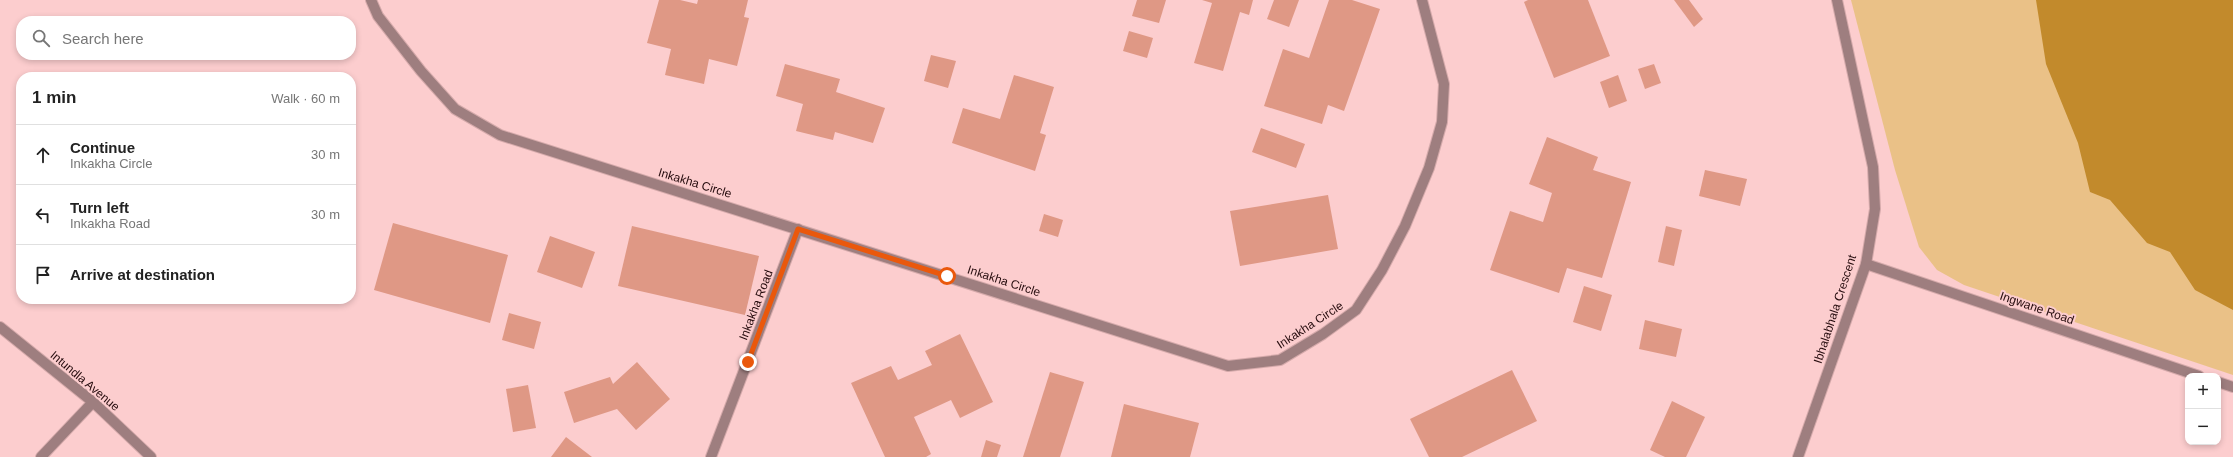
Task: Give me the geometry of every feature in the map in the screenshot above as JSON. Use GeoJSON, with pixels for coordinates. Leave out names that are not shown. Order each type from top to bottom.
{"type":"FeatureCollection","features":[{"type":"Feature","properties":{"kind":"street","name":"Inkakha Circle"},"geometry":{"type":"LineString","coordinates":[[371,0],[378,16],[421,71],[455,109],[500,135],[1228,366],[1280,360],[1323,334],[1356,310],[1382,270],[1405,226],[1428,168],[1442,122],[1444,84],[1422,0]]}},
{"type":"Feature","properties":{"kind":"street","name":"Ibhalabhala Crescent"},"geometry":{"type":"LineString","coordinates":[[1798,457],[1866,264],[1875,209],[1873,167],[1837,0]]}},
{"type":"Feature","properties":{"kind":"street","name":"Inkakha Road"},"geometry":{"type":"LineString","coordinates":[[712,457],[798,229]]}},
{"type":"Feature","properties":{"kind":"street","name":"Ingwane Road"},"geometry":{"type":"LineString","coordinates":[[1866,264],[2190,373]]}},
{"type":"Feature","properties":{"kind":"street","name":"Intundla Avenue"},"geometry":{"type":"LineString","coordinates":[[0,327],[93,402],[151,457]]}},
{"type":"Feature","properties":{"kind":"street"},"geometry":{"type":"LineString","coordinates":[[2221,383],[2233,387]]}},
{"type":"Feature","properties":{"kind":"street"},"geometry":{"type":"LineString","coordinates":[[41,457],[93,402]]}},
{"type":"Feature","properties":{"kind":"shaded area"},"geometry":{"type":"Polygon","coordinates":[[[1851,0],[2233,0],[2233,375],[1964,285],[1937,270],[1919,247],[1895,170],[1851,0]]]}},
{"type":"Feature","properties":{"kind":"shaded area"},"geometry":{"type":"Polygon","coordinates":[[[2036,0],[2233,0],[2233,310],[2195,290],[2170,252],[2147,243],[2110,200],[2090,192],[2078,143],[2046,64],[2036,0]]]}},
{"type":"Feature","properties":{"kind":"building"},"geometry":{"type":"Polygon","coordinates":[[[659,0],[680,0],[697,4],[698,0],[748,0],[744,17],[749,18],[737,66],[709,59],[704,84],[665,75],[671,49],[647,43],[659,0]]]}},
{"type":"Feature","properties":{"kind":"building"},"geometry":{"type":"Polygon","coordinates":[[[1137,0],[1166,0],[1159,23],[1132,16],[1137,0]]]}},
{"type":"Feature","properties":{"kind":"building"},"geometry":{"type":"Polygon","coordinates":[[[1202,0],[1253,0],[1249,15],[1240,12],[1223,71],[1194,63],[1212,3],[1202,0]]]}},
{"type":"Feature","properties":{"kind":"building"},"geometry":{"type":"Polygon","coordinates":[[[1274,0],[1299,0],[1289,27],[1267,19],[1274,0]]]}},
{"type":"Feature","properties":{"kind":"building"},"geometry":{"type":"Polygon","coordinates":[[[1329,0],[1352,0],[1380,9],[1344,111],[1328,105],[1322,124],[1264,106],[1283,49],[1309,58],[1329,0]]]}},
{"type":"Feature","properties":{"kind":"building"},"geometry":{"type":"Polygon","coordinates":[[[1528,0],[1588,0],[1610,56],[1554,78],[1524,2],[1528,0]]]}},
{"type":"Feature","properties":{"kind":"building"},"geometry":{"type":"Polygon","coordinates":[[[1674,0],[1689,0],[1703,19],[1694,27],[1674,0]]]}},
{"type":"Feature","properties":{"kind":"building"},"geometry":{"type":"Polygon","coordinates":[[[1129,31],[1153,38],[1147,58],[1123,51],[1129,31]]]}},
{"type":"Feature","properties":{"kind":"building"},"geometry":{"type":"Polygon","coordinates":[[[931,55],[956,61],[948,88],[924,81],[931,55]]]}},
{"type":"Feature","properties":{"kind":"building"},"geometry":{"type":"Polygon","coordinates":[[[785,64],[840,79],[836,92],[885,108],[873,143],[835,132],[833,140],[796,131],[803,104],[776,96],[785,64]]]}},
{"type":"Feature","properties":{"kind":"building"},"geometry":{"type":"Polygon","coordinates":[[[1654,64],[1661,83],[1645,89],[1638,69],[1654,64]]]}},
{"type":"Feature","properties":{"kind":"building"},"geometry":{"type":"Polygon","coordinates":[[[1014,75],[1054,87],[1040,133],[1046,135],[1035,171],[952,143],[963,108],[1000,119],[1014,75]]]}},
{"type":"Feature","properties":{"kind":"building"},"geometry":{"type":"Polygon","coordinates":[[[1618,75],[1627,101],[1609,108],[1600,82],[1618,75]]]}},
{"type":"Feature","properties":{"kind":"building"},"geometry":{"type":"Polygon","coordinates":[[[1261,128],[1305,144],[1296,168],[1252,152],[1261,128]]]}},
{"type":"Feature","properties":{"kind":"building"},"geometry":{"type":"Polygon","coordinates":[[[1547,137],[1598,157],[1593,170],[1631,182],[1602,278],[1567,268],[1559,293],[1490,270],[1510,211],[1543,222],[1552,193],[1529,184],[1547,137]]]}},
{"type":"Feature","properties":{"kind":"building"},"geometry":{"type":"Polygon","coordinates":[[[1705,170],[1747,179],[1740,206],[1699,196],[1705,170]]]}},
{"type":"Feature","properties":{"kind":"building"},"geometry":{"type":"Polygon","coordinates":[[[1328,195],[1338,249],[1240,266],[1230,211],[1328,195]]]}},
{"type":"Feature","properties":{"kind":"building"},"geometry":{"type":"Polygon","coordinates":[[[1044,214],[1063,220],[1058,237],[1039,231],[1044,214]]]}},
{"type":"Feature","properties":{"kind":"building"},"geometry":{"type":"Polygon","coordinates":[[[393,223],[508,255],[490,323],[374,290],[393,223]]]}},
{"type":"Feature","properties":{"kind":"building"},"geometry":{"type":"Polygon","coordinates":[[[632,226],[759,256],[745,315],[618,286],[632,226]]]}},
{"type":"Feature","properties":{"kind":"building"},"geometry":{"type":"Polygon","coordinates":[[[1666,226],[1682,230],[1674,266],[1658,262],[1666,226]]]}},
{"type":"Feature","properties":{"kind":"building"},"geometry":{"type":"Polygon","coordinates":[[[550,236],[595,252],[582,288],[537,272],[550,236]]]}},
{"type":"Feature","properties":{"kind":"building"},"geometry":{"type":"Polygon","coordinates":[[[1584,286],[1612,295],[1601,331],[1573,322],[1584,286]]]}},
{"type":"Feature","properties":{"kind":"building"},"geometry":{"type":"Polygon","coordinates":[[[509,313],[541,322],[534,349],[502,340],[509,313]]]}},
{"type":"Feature","properties":{"kind":"building"},"geometry":{"type":"Polygon","coordinates":[[[1645,320],[1682,329],[1676,357],[1639,349],[1645,320]]]}},
{"type":"Feature","properties":{"kind":"building"},"geometry":{"type":"Polygon","coordinates":[[[960,334],[993,402],[960,418],[951,400],[914,417],[931,454],[926,457],[885,457],[851,383],[891,366],[898,380],[932,365],[925,351],[960,334]]]}},
{"type":"Feature","properties":{"kind":"building"},"geometry":{"type":"Polygon","coordinates":[[[637,362],[670,399],[636,430],[617,409],[574,423],[564,392],[610,377],[613,384],[637,362]]]}},
{"type":"Feature","properties":{"kind":"building"},"geometry":{"type":"Polygon","coordinates":[[[1512,370],[1537,421],[1462,457],[1429,457],[1410,419],[1512,370]]]}},
{"type":"Feature","properties":{"kind":"building"},"geometry":{"type":"Polygon","coordinates":[[[1050,372],[1084,382],[1060,457],[1023,457],[1050,372]]]}},
{"type":"Feature","properties":{"kind":"building"},"geometry":{"type":"Polygon","coordinates":[[[528,385],[536,428],[513,432],[506,389],[528,385]]]}},
{"type":"Feature","properties":{"kind":"building"},"geometry":{"type":"Polygon","coordinates":[[[1672,401],[1705,417],[1686,457],[1665,457],[1650,450],[1672,401]]]}},
{"type":"Feature","properties":{"kind":"building"},"geometry":{"type":"Polygon","coordinates":[[[1124,404],[1199,423],[1190,457],[1111,457],[1124,404]]]}},
{"type":"Feature","properties":{"kind":"building"},"geometry":{"type":"Polygon","coordinates":[[[566,437],[592,457],[551,457],[566,437]]]}},
{"type":"Feature","properties":{"kind":"building"},"geometry":{"type":"Polygon","coordinates":[[[986,440],[1001,445],[997,457],[981,457],[986,440]]]}},
{"type":"Feature","properties":{"kind":"route"},"geometry":{"type":"LineString","coordinates":[[748,362],[798,229],[947,276]]}}]}
